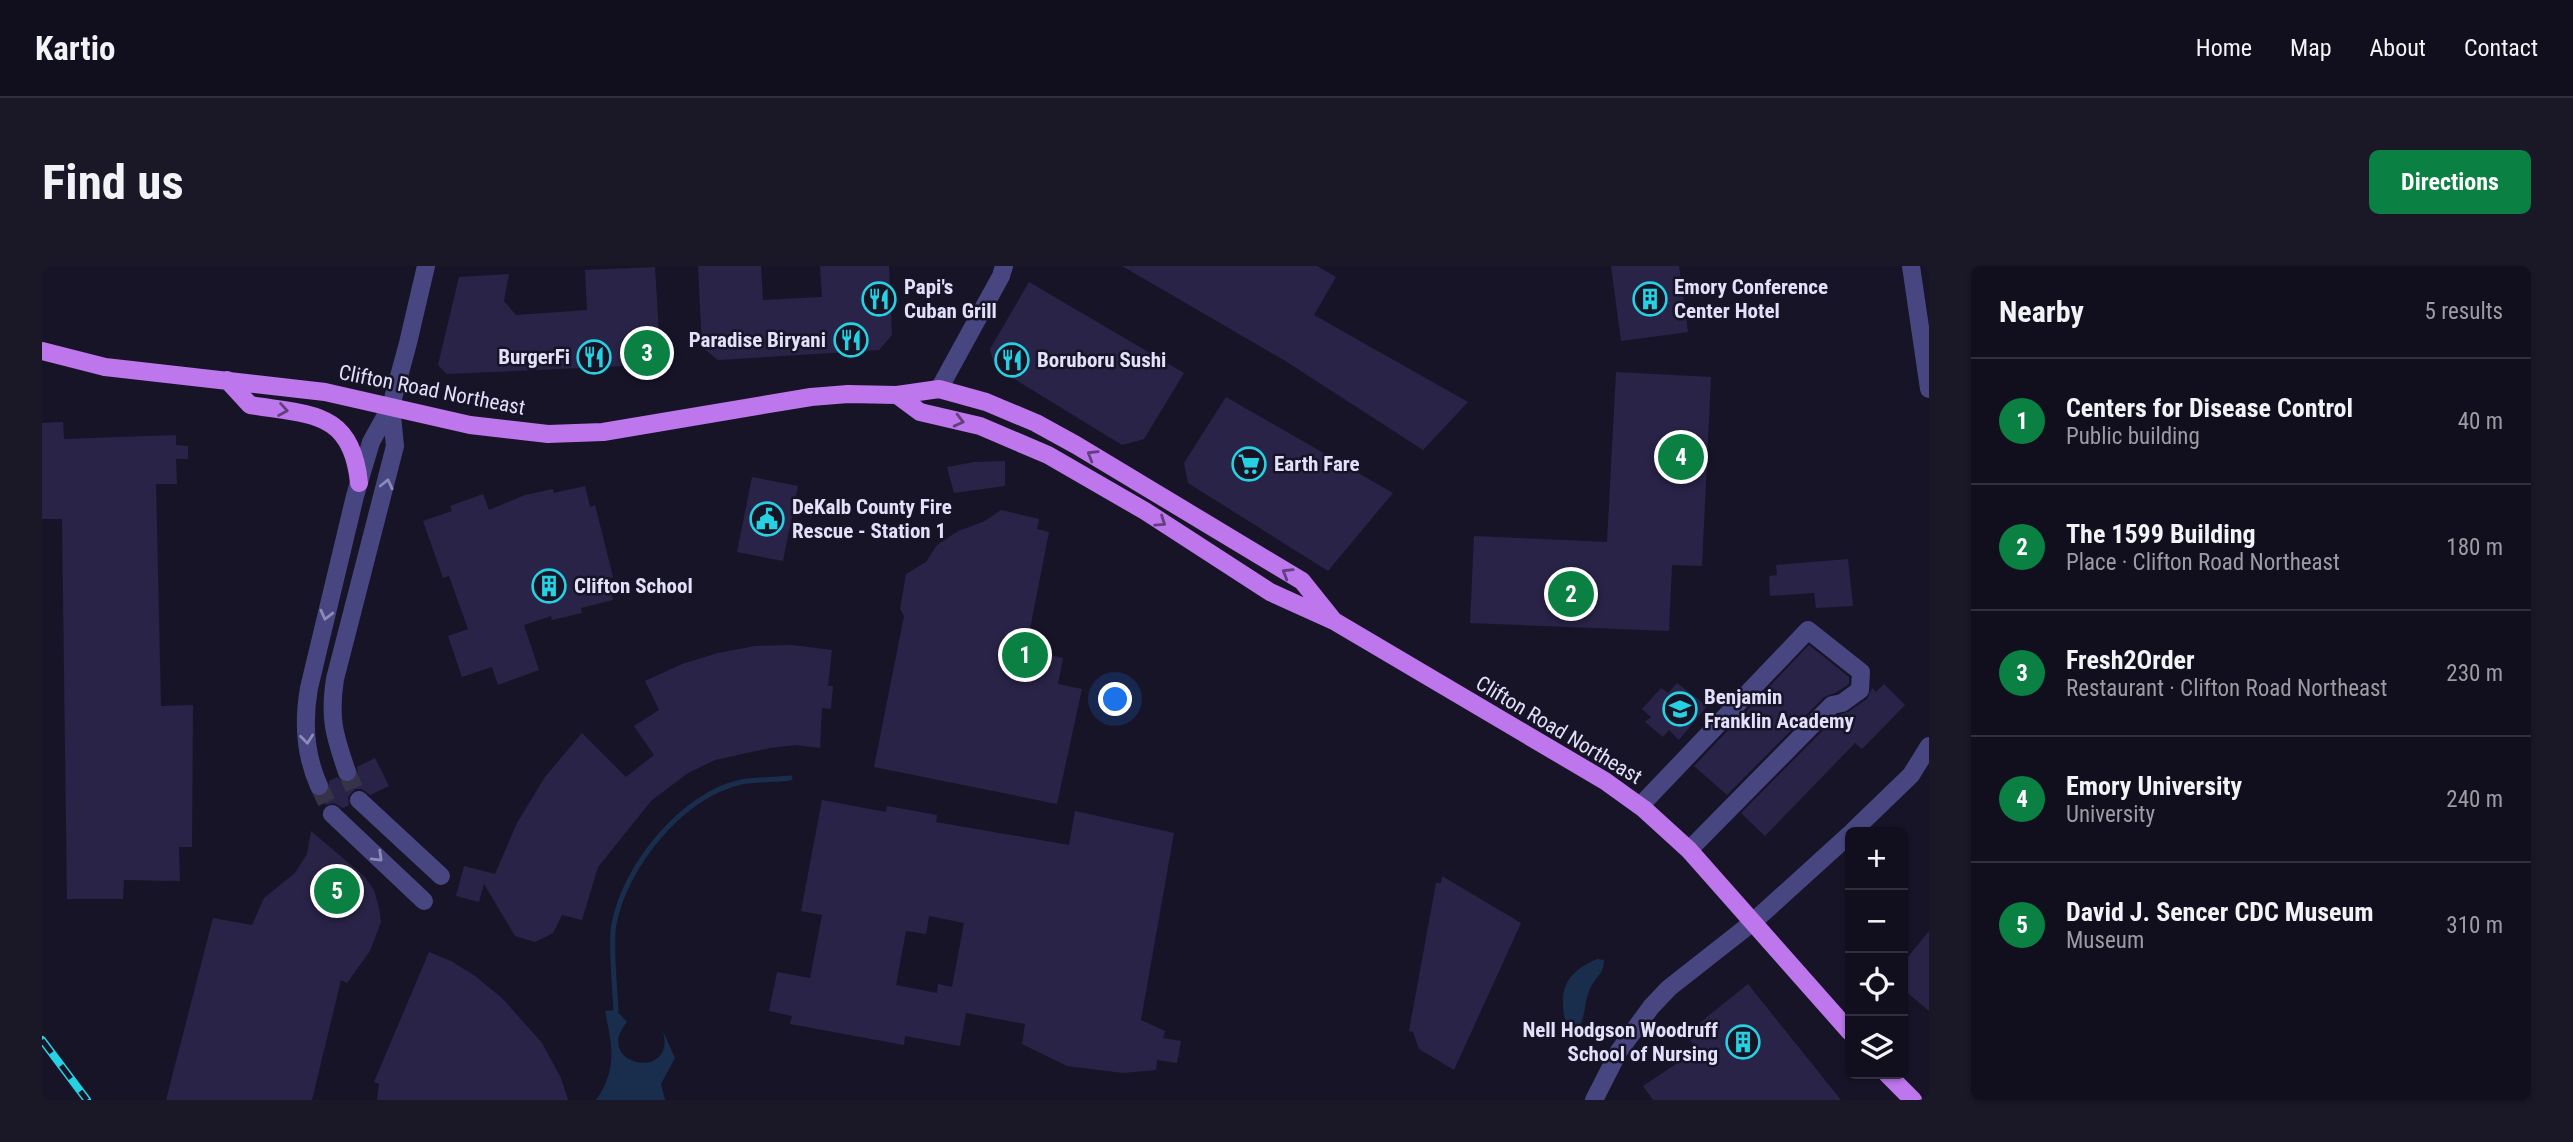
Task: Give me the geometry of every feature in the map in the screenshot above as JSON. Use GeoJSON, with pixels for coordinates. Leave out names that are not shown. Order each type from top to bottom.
{"type":"FeatureCollection","features":[{"type":"Feature","properties":{"kind":"main road","name":"Clifton Road Northeast"},"geometry":{"type":"LineString","coordinates":[[42,351],[105,367],[325,392],[495,430],[577,434],[655,424],[811,397],[848,394],[897,395],[939,389],[986,402],[1064,438],[1302,581],[1334,621]]}},
{"type":"Feature","properties":{"kind":"main road"},"geometry":{"type":"LineString","coordinates":[[227,380],[250,405],[310,415],[333,423],[350,443],[357,463],[359,483]]}},
{"type":"Feature","properties":{"kind":"main road","name":"Clifton Road Northeast"},"geometry":{"type":"LineString","coordinates":[[897,395],[920,412],[980,426],[1048,455],[1145,512],[1270,592],[1334,621],[1594,774],[1640,806],[1689,850],[1845,1026]]}},
{"type":"Feature","properties":{"kind":"main road"},"geometry":{"type":"LineString","coordinates":[[1892,1079],[1913,1100]]}},
{"type":"Feature","properties":{"kind":"street"},"geometry":{"type":"LineString","coordinates":[[319,786],[306,744],[306,704],[359,483],[373,439],[391,406],[426,266]]}},
{"type":"Feature","properties":{"kind":"street"},"geometry":{"type":"LineString","coordinates":[[939,389],[1004,266]]}},
{"type":"Feature","properties":{"kind":"street"},"geometry":{"type":"LineString","coordinates":[[1911,266],[1929,389]]}},
{"type":"Feature","properties":{"kind":"street"},"geometry":{"type":"LineString","coordinates":[[347,772],[335,737],[331,706],[335,678],[396,446],[391,406]]}},
{"type":"Feature","properties":{"kind":"street"},"geometry":{"type":"LineString","coordinates":[[1640,806],[1808,630],[1861,672],[1860,690],[1842,703],[1832,705],[1689,850]]}},
{"type":"Feature","properties":{"kind":"street"},"geometry":{"type":"LineString","coordinates":[[1857,827],[1911,775],[1929,746]]}},
{"type":"Feature","properties":{"kind":"street"},"geometry":{"type":"LineString","coordinates":[[359,800],[441,876]]}},
{"type":"Feature","properties":{"kind":"street"},"geometry":{"type":"LineString","coordinates":[[332,814],[424,901]]}},
{"type":"Feature","properties":{"kind":"street"},"geometry":{"type":"LineString","coordinates":[[1594,1100],[1619,1051],[1651,1007],[1670,988],[1753,922],[1845,838]]}},
{"type":"Feature","properties":{"kind":"water"},"geometry":{"type":"Polygon","coordinates":[[[1597,959],[1604,960],[1604,965],[1588,994],[1579,1028],[1567,1029],[1563,1005],[1566,986],[1576,971],[1597,959]]]}},
{"type":"Feature","properties":{"kind":"water"},"geometry":{"type":"Polygon","coordinates":[[[616,1010],[627,1022],[619,1037],[619,1049],[626,1057],[637,1062],[658,1058],[664,1047],[663,1031],[675,1058],[661,1084],[665,1100],[596,1100],[608,1078],[610,1067],[611,1046],[605,1011],[616,1010]]]}},
{"type":"Feature","properties":{"kind":"building"},"geometry":{"type":"Polygon","coordinates":[[[698,266],[761,266],[763,300],[822,297],[820,266],[889,266],[892,335],[879,350],[718,360],[702,347],[698,266]]]}},
{"type":"Feature","properties":{"kind":"building"},"geometry":{"type":"Polygon","coordinates":[[[1122,266],[1317,266],[1336,277],[1314,315],[1468,402],[1423,450],[1287,362],[1122,266]]]}},
{"type":"Feature","properties":{"kind":"building","name":"Emory Conference Center Hotel"},"geometry":{"type":"Polygon","coordinates":[[[1611,266],[1679,266],[1688,332],[1621,341],[1611,266]]]}},
{"type":"Feature","properties":{"kind":"building"},"geometry":{"type":"Polygon","coordinates":[[[655,267],[660,351],[647,365],[447,374],[438,365],[459,277],[509,274],[504,301],[516,315],[587,310],[585,270],[655,267]]]}},
{"type":"Feature","properties":{"kind":"building"},"geometry":{"type":"Polygon","coordinates":[[[1029,282],[1184,373],[1144,439],[1122,445],[995,367],[990,349],[1029,282]]]}},
{"type":"Feature","properties":{"kind":"building"},"geometry":{"type":"Polygon","coordinates":[[[1616,372],[1711,377],[1702,566],[1672,565],[1669,631],[1470,623],[1474,536],[1607,542],[1616,372]]]}},
{"type":"Feature","properties":{"kind":"building"},"geometry":{"type":"Polygon","coordinates":[[[1226,397],[1393,493],[1328,571],[1188,483],[1184,463],[1226,397]]]}},
{"type":"Feature","properties":{"kind":"building"},"geometry":{"type":"Polygon","coordinates":[[[63,422],[64,439],[176,435],[176,445],[188,446],[188,459],[176,459],[177,484],[156,484],[161,706],[193,705],[192,847],[179,847],[180,881],[124,880],[123,899],[67,899],[62,519],[42,519],[42,423],[63,422]]]}},
{"type":"Feature","properties":{"kind":"building"},"geometry":{"type":"Polygon","coordinates":[[[1005,461],[1005,486],[954,493],[947,467],[974,462],[1005,461]]]}},
{"type":"Feature","properties":{"kind":"building","name":"DeKalb County Fire Rescue - Station 1"},"geometry":{"type":"Polygon","coordinates":[[[752,477],[798,486],[783,561],[737,552],[752,477]]]}},
{"type":"Feature","properties":{"kind":"building","name":"Clifton School"},"geometry":{"type":"Polygon","coordinates":[[[585,486],[590,507],[595,505],[613,577],[608,579],[613,600],[581,608],[582,613],[552,620],[551,616],[524,625],[539,670],[498,685],[492,667],[462,677],[448,636],[468,629],[449,576],[443,578],[423,521],[452,511],[450,506],[483,494],[489,510],[525,495],[553,489],[554,493],[585,486]]]}},
{"type":"Feature","properties":{"kind":"building"},"geometry":{"type":"Polygon","coordinates":[[[1001,510],[1039,519],[1037,529],[1049,532],[1028,639],[1034,651],[1063,658],[1058,684],[1082,689],[1057,804],[874,767],[904,616],[900,609],[906,574],[926,562],[937,545],[958,531],[983,522],[1001,510]]]}},
{"type":"Feature","properties":{"kind":"building"},"geometry":{"type":"Polygon","coordinates":[[[1848,559],[1853,606],[1816,608],[1814,593],[1770,596],[1769,576],[1777,575],[1776,565],[1848,559]]]}},
{"type":"Feature","properties":{"kind":"building"},"geometry":{"type":"Polygon","coordinates":[[[792,645],[832,650],[828,686],[833,686],[831,709],[822,708],[820,748],[796,745],[770,748],[715,760],[688,773],[651,801],[598,867],[582,920],[562,915],[553,933],[535,942],[515,936],[484,884],[479,902],[456,896],[464,866],[495,874],[517,823],[545,777],[582,733],[626,777],[654,755],[634,726],[659,710],[645,681],[682,664],[718,653],[755,646],[792,645]]]}},
{"type":"Feature","properties":{"kind":"building"},"geometry":{"type":"Polygon","coordinates":[[[1809,645],[1849,677],[1849,684],[1824,697],[1727,795],[1694,766],[1809,645]]]}},
{"type":"Feature","properties":{"kind":"building"},"geometry":{"type":"Polygon","coordinates":[[[1677,683],[1707,706],[1679,740],[1669,730],[1663,737],[1645,722],[1651,717],[1642,709],[1661,688],[1668,693],[1677,683]]]}},
{"type":"Feature","properties":{"kind":"building"},"geometry":{"type":"Polygon","coordinates":[[[1884,684],[1905,705],[1862,749],[1855,743],[1765,836],[1741,813],[1838,715],[1848,712],[1867,699],[1872,688],[1876,692],[1884,684]]]}},
{"type":"Feature","properties":{"kind":"building"},"geometry":{"type":"Polygon","coordinates":[[[375,758],[389,786],[370,795],[362,789],[355,789],[348,797],[349,805],[343,808],[334,803],[326,805],[322,797],[328,792],[329,781],[337,777],[344,783],[351,782],[358,775],[357,767],[375,758]]]}},
{"type":"Feature","properties":{"kind":"building"},"geometry":{"type":"Polygon","coordinates":[[[822,800],[886,812],[887,806],[937,815],[936,822],[1069,845],[1075,811],[1174,833],[1141,1020],[1165,1031],[1163,1038],[1181,1041],[1177,1063],[1157,1060],[1156,1070],[1123,1073],[1067,1066],[1022,1044],[1025,1024],[966,1013],[960,1046],[905,1036],[904,1045],[790,1024],[792,1016],[769,1011],[777,972],[810,978],[822,915],[801,911],[822,800]],[[929,916],[926,934],[906,931],[896,985],[937,993],[938,984],[952,987],[964,923],[929,916]]]}},
{"type":"Feature","properties":{"kind":"building"},"geometry":{"type":"Polygon","coordinates":[[[311,831],[365,877],[374,890],[381,922],[370,951],[347,983],[341,980],[312,1100],[166,1100],[213,918],[252,925],[264,898],[295,873],[307,854],[311,831]]]}},
{"type":"Feature","properties":{"kind":"building"},"geometry":{"type":"Polygon","coordinates":[[[1442,876],[1521,923],[1454,1070],[1419,1049],[1413,1032],[1409,1031],[1436,883],[1441,883],[1442,876]]]}},
{"type":"Feature","properties":{"kind":"building"},"geometry":{"type":"Polygon","coordinates":[[[1929,931],[1929,1011],[1908,993],[1908,957],[1929,931]]]}},
{"type":"Feature","properties":{"kind":"building"},"geometry":{"type":"Polygon","coordinates":[[[429,952],[451,961],[475,976],[502,998],[542,1043],[561,1078],[568,1100],[377,1100],[379,1084],[374,1082],[429,952]]]}},
{"type":"Feature","properties":{"kind":"building","name":"Nell Hodgson Woodruff School of Nursing"},"geometry":{"type":"Polygon","coordinates":[[[1748,984],[1841,1100],[1653,1100],[1643,1086],[1697,1050],[1686,1034],[1748,984]]]}},
{"type":"Feature","properties":{"kind":"waterway"},"geometry":{"type":"LineString","coordinates":[[616,1010],[614,924],[620,902],[643,857],[678,817],[719,789],[753,780],[790,778]]}},
{"type":"Feature","properties":{"kind":"tunnel"},"geometry":{"type":"LineString","coordinates":[[347,772],[359,800]]}},
{"type":"Feature","properties":{"kind":"tunnel"},"geometry":{"type":"LineString","coordinates":[[319,786],[332,814]]}},
{"type":"Feature","properties":{"kind":"railway"},"geometry":{"type":"LineString","coordinates":[[42,1040],[87,1100]]}},
{"type":"Feature","properties":{"kind":"place","name":"Papi's Cuban Grill"},"geometry":{"type":"Point","coordinates":[879,299]}},
{"type":"Feature","properties":{"kind":"place","name":"Emory Conference Center Hotel"},"geometry":{"type":"Point","coordinates":[1650,299]}},
{"type":"Feature","properties":{"kind":"place","name":"Paradise Biryani"},"geometry":{"type":"Point","coordinates":[851,340]}},
{"type":"Feature","properties":{"kind":"place","name":"Fresh2Order"},"geometry":{"type":"Point","coordinates":[647,353]}},
{"type":"Feature","properties":{"kind":"place","name":"BurgerFi"},"geometry":{"type":"Point","coordinates":[594,357]}},
{"type":"Feature","properties":{"kind":"place","name":"Boruboru Sushi"},"geometry":{"type":"Point","coordinates":[1012,360]}},
{"type":"Feature","properties":{"kind":"place","name":"Emory University"},"geometry":{"type":"Point","coordinates":[1681,457]}},
{"type":"Feature","properties":{"kind":"place","name":"Earth Fare"},"geometry":{"type":"Point","coordinates":[1249,464]}},
{"type":"Feature","properties":{"kind":"place","name":"DeKalb County Fire Rescue - Station 1"},"geometry":{"type":"Point","coordinates":[767,519]}},
{"type":"Feature","properties":{"kind":"place","name":"Clifton School"},"geometry":{"type":"Point","coordinates":[549,586]}},
{"type":"Feature","properties":{"kind":"place","name":"The 1599 Building"},"geometry":{"type":"Point","coordinates":[1571,594]}},
{"type":"Feature","properties":{"kind":"place","name":"Centers for Disease Control"},"geometry":{"type":"Point","coordinates":[1025,655]}},
{"type":"Feature","properties":{"kind":"place","name":"Benjamin Franklin Academy"},"geometry":{"type":"Point","coordinates":[1680,709]}},
{"type":"Feature","properties":{"kind":"place","name":"David J. Sencer CDC Museum"},"geometry":{"type":"Point","coordinates":[337,891]}},
{"type":"Feature","properties":{"kind":"place","name":"Nell Hodgson Woodruff School of Nursing"},"geometry":{"type":"Point","coordinates":[1743,1042]}}]}
